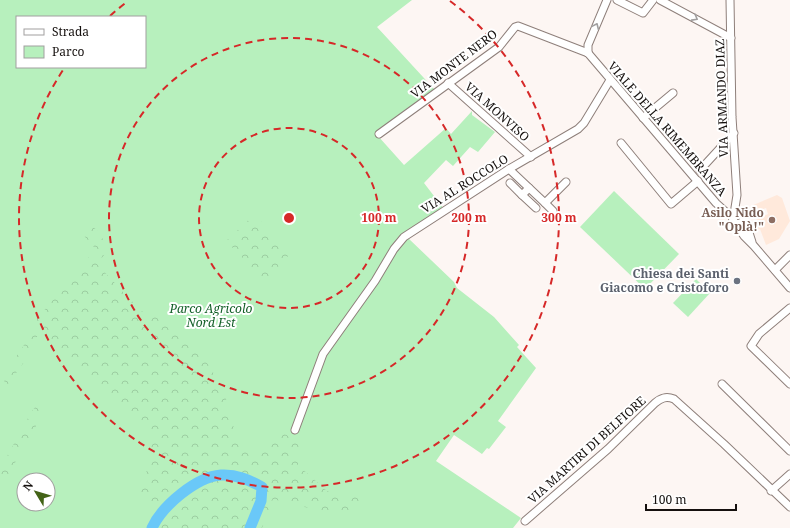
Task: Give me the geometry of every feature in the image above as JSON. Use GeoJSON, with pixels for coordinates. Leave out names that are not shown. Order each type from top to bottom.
{"type":"FeatureCollection","features":[{"type":"Feature","properties":{"kind":"street"},"geometry":{"type":"LineString","coordinates":[[588,52],[588,45],[607,0]]}},
{"type":"Feature","properties":{"kind":"street"},"geometry":{"type":"LineString","coordinates":[[617,0],[643,13],[653,0]]}},
{"type":"Feature","properties":{"kind":"street"},"geometry":{"type":"LineString","coordinates":[[660,0],[732,38]]}},
{"type":"Feature","properties":{"kind":"street","name":"VIA ARMANDO DIAZ"},"geometry":{"type":"LineString","coordinates":[[730,0],[732,38],[732,117],[737,196],[734,216],[744,236],[790,288]]}},
{"type":"Feature","properties":{"kind":"street","name":"VIA MONTE NERO"},"geometry":{"type":"LineString","coordinates":[[379,134],[499,47],[518,26],[588,52]]}},
{"type":"Feature","properties":{"kind":"street","name":"VIALE DELLA RIMEMBRANZA"},"geometry":{"type":"LineString","coordinates":[[588,52],[610,80],[698,181],[725,211],[734,216]]}},
{"type":"Feature","properties":{"kind":"street","name":"VIA AL ROCCOLO"},"geometry":{"type":"LineString","coordinates":[[296,430],[323,354],[375,281],[394,248],[407,233],[509,169],[568,136],[584,123],[610,80]]}},
{"type":"Feature","properties":{"kind":"street","name":"VIA MONVISO"},"geometry":{"type":"LineString","coordinates":[[448,83],[531,157]]}},
{"type":"Feature","properties":{"kind":"street"},"geometry":{"type":"LineString","coordinates":[[643,118],[673,93]]}},
{"type":"Feature","properties":{"kind":"street"},"geometry":{"type":"LineString","coordinates":[[700,170],[734,133]]}},
{"type":"Feature","properties":{"kind":"street"},"geometry":{"type":"LineString","coordinates":[[621,143],[671,204],[698,181]]}},
{"type":"Feature","properties":{"kind":"street"},"geometry":{"type":"LineString","coordinates":[[509,169],[553,211]]}},
{"type":"Feature","properties":{"kind":"street"},"geometry":{"type":"LineString","coordinates":[[545,203],[566,182]]}},
{"type":"Feature","properties":{"kind":"street"},"geometry":{"type":"LineString","coordinates":[[510,183],[536,208]]}},
{"type":"Feature","properties":{"kind":"street"},"geometry":{"type":"LineString","coordinates":[[522,195],[529,188]]}},
{"type":"Feature","properties":{"kind":"street","name":"VIA ARMANDO DIAZ"},"geometry":{"type":"LineString","coordinates":[[737,196],[754,246]]}},
{"type":"Feature","properties":{"kind":"street"},"geometry":{"type":"LineString","coordinates":[[734,216],[738,212],[743,216]]}},
{"type":"Feature","properties":{"kind":"street"},"geometry":{"type":"LineString","coordinates":[[775,270],[790,255]]}},
{"type":"Feature","properties":{"kind":"street"},"geometry":{"type":"LineString","coordinates":[[790,308],[759,334],[751,346],[790,384]]}},
{"type":"Feature","properties":{"kind":"street"},"geometry":{"type":"LineString","coordinates":[[722,384],[790,451]]}},
{"type":"Feature","properties":{"kind":"street","name":"VIA MARTIRI DI BELFIORE"},"geometry":{"type":"LineString","coordinates":[[525,520],[602,454],[655,404],[661,399],[668,397],[674,399],[710,431],[771,491],[790,507]]}},
{"type":"Feature","properties":{"kind":"street"},"geometry":{"type":"LineString","coordinates":[[771,491],[790,474]]}},
{"type":"Feature","properties":{"kind":"shaded area","name":"Asilo Nido \"Oplà!\""},"geometry":{"type":"Polygon","coordinates":[[[777,195],[782,198],[790,221],[779,239],[766,245],[760,229],[758,230],[754,221],[768,214],[766,208],[753,213],[751,206],[777,195]]]}},
{"type":"Feature","properties":{"kind":"green space","name":"Parco Agricolo Nord Est"},"geometry":{"type":"Polygon","coordinates":[[[0,0],[412,0],[377,27],[435,90],[378,136],[404,165],[446,128],[451,134],[472,111],[472,115],[495,132],[478,152],[470,147],[453,166],[446,160],[424,183],[444,209],[408,238],[454,282],[457,288],[494,317],[519,345],[517,347],[536,368],[498,421],[506,427],[489,449],[487,448],[482,454],[454,435],[436,461],[521,518],[513,528],[0,528],[0,0]]]}},
{"type":"Feature","properties":{"kind":"green space"},"geometry":{"type":"Polygon","coordinates":[[[614,191],[679,254],[645,289],[580,227],[614,191]]]}},
{"type":"Feature","properties":{"kind":"green space"},"geometry":{"type":"Polygon","coordinates":[[[255,214],[289,255],[265,281],[226,241],[255,214]]]}},
{"type":"Feature","properties":{"kind":"green space"},"geometry":{"type":"Polygon","coordinates":[[[88,223],[96,229],[104,241],[104,255],[97,264],[141,311],[162,318],[200,352],[223,388],[238,443],[257,451],[283,433],[299,442],[298,465],[327,491],[360,498],[361,508],[341,511],[317,510],[273,499],[262,528],[160,528],[160,522],[156,512],[137,492],[149,466],[150,431],[88,373],[52,347],[39,331],[32,351],[6,387],[4,380],[26,342],[32,325],[92,253],[94,247],[85,237],[82,229],[88,223]]]}},
{"type":"Feature","properties":{"kind":"green space"},"geometry":{"type":"Polygon","coordinates":[[[696,279],[710,293],[688,317],[673,303],[696,279]]]}},
{"type":"Feature","properties":{"kind":"green space"},"geometry":{"type":"Polygon","coordinates":[[[40,401],[47,407],[0,489],[0,469],[32,411],[40,401]]]}},
{"type":"Feature","properties":{"kind":"waterway"},"geometry":{"type":"LineString","coordinates":[[152,528],[163,511],[181,494],[201,481],[221,475],[232,475],[262,487],[261,501],[250,528]]}},
{"type":"Feature","properties":{"kind":"place","name":"Asilo Nido \"Oplà!\""},"geometry":{"type":"Point","coordinates":[772,220]}},
{"type":"Feature","properties":{"kind":"place","name":"Chiesa dei Santi Giacomo e Cristoforo"},"geometry":{"type":"Point","coordinates":[737,281]}}]}
